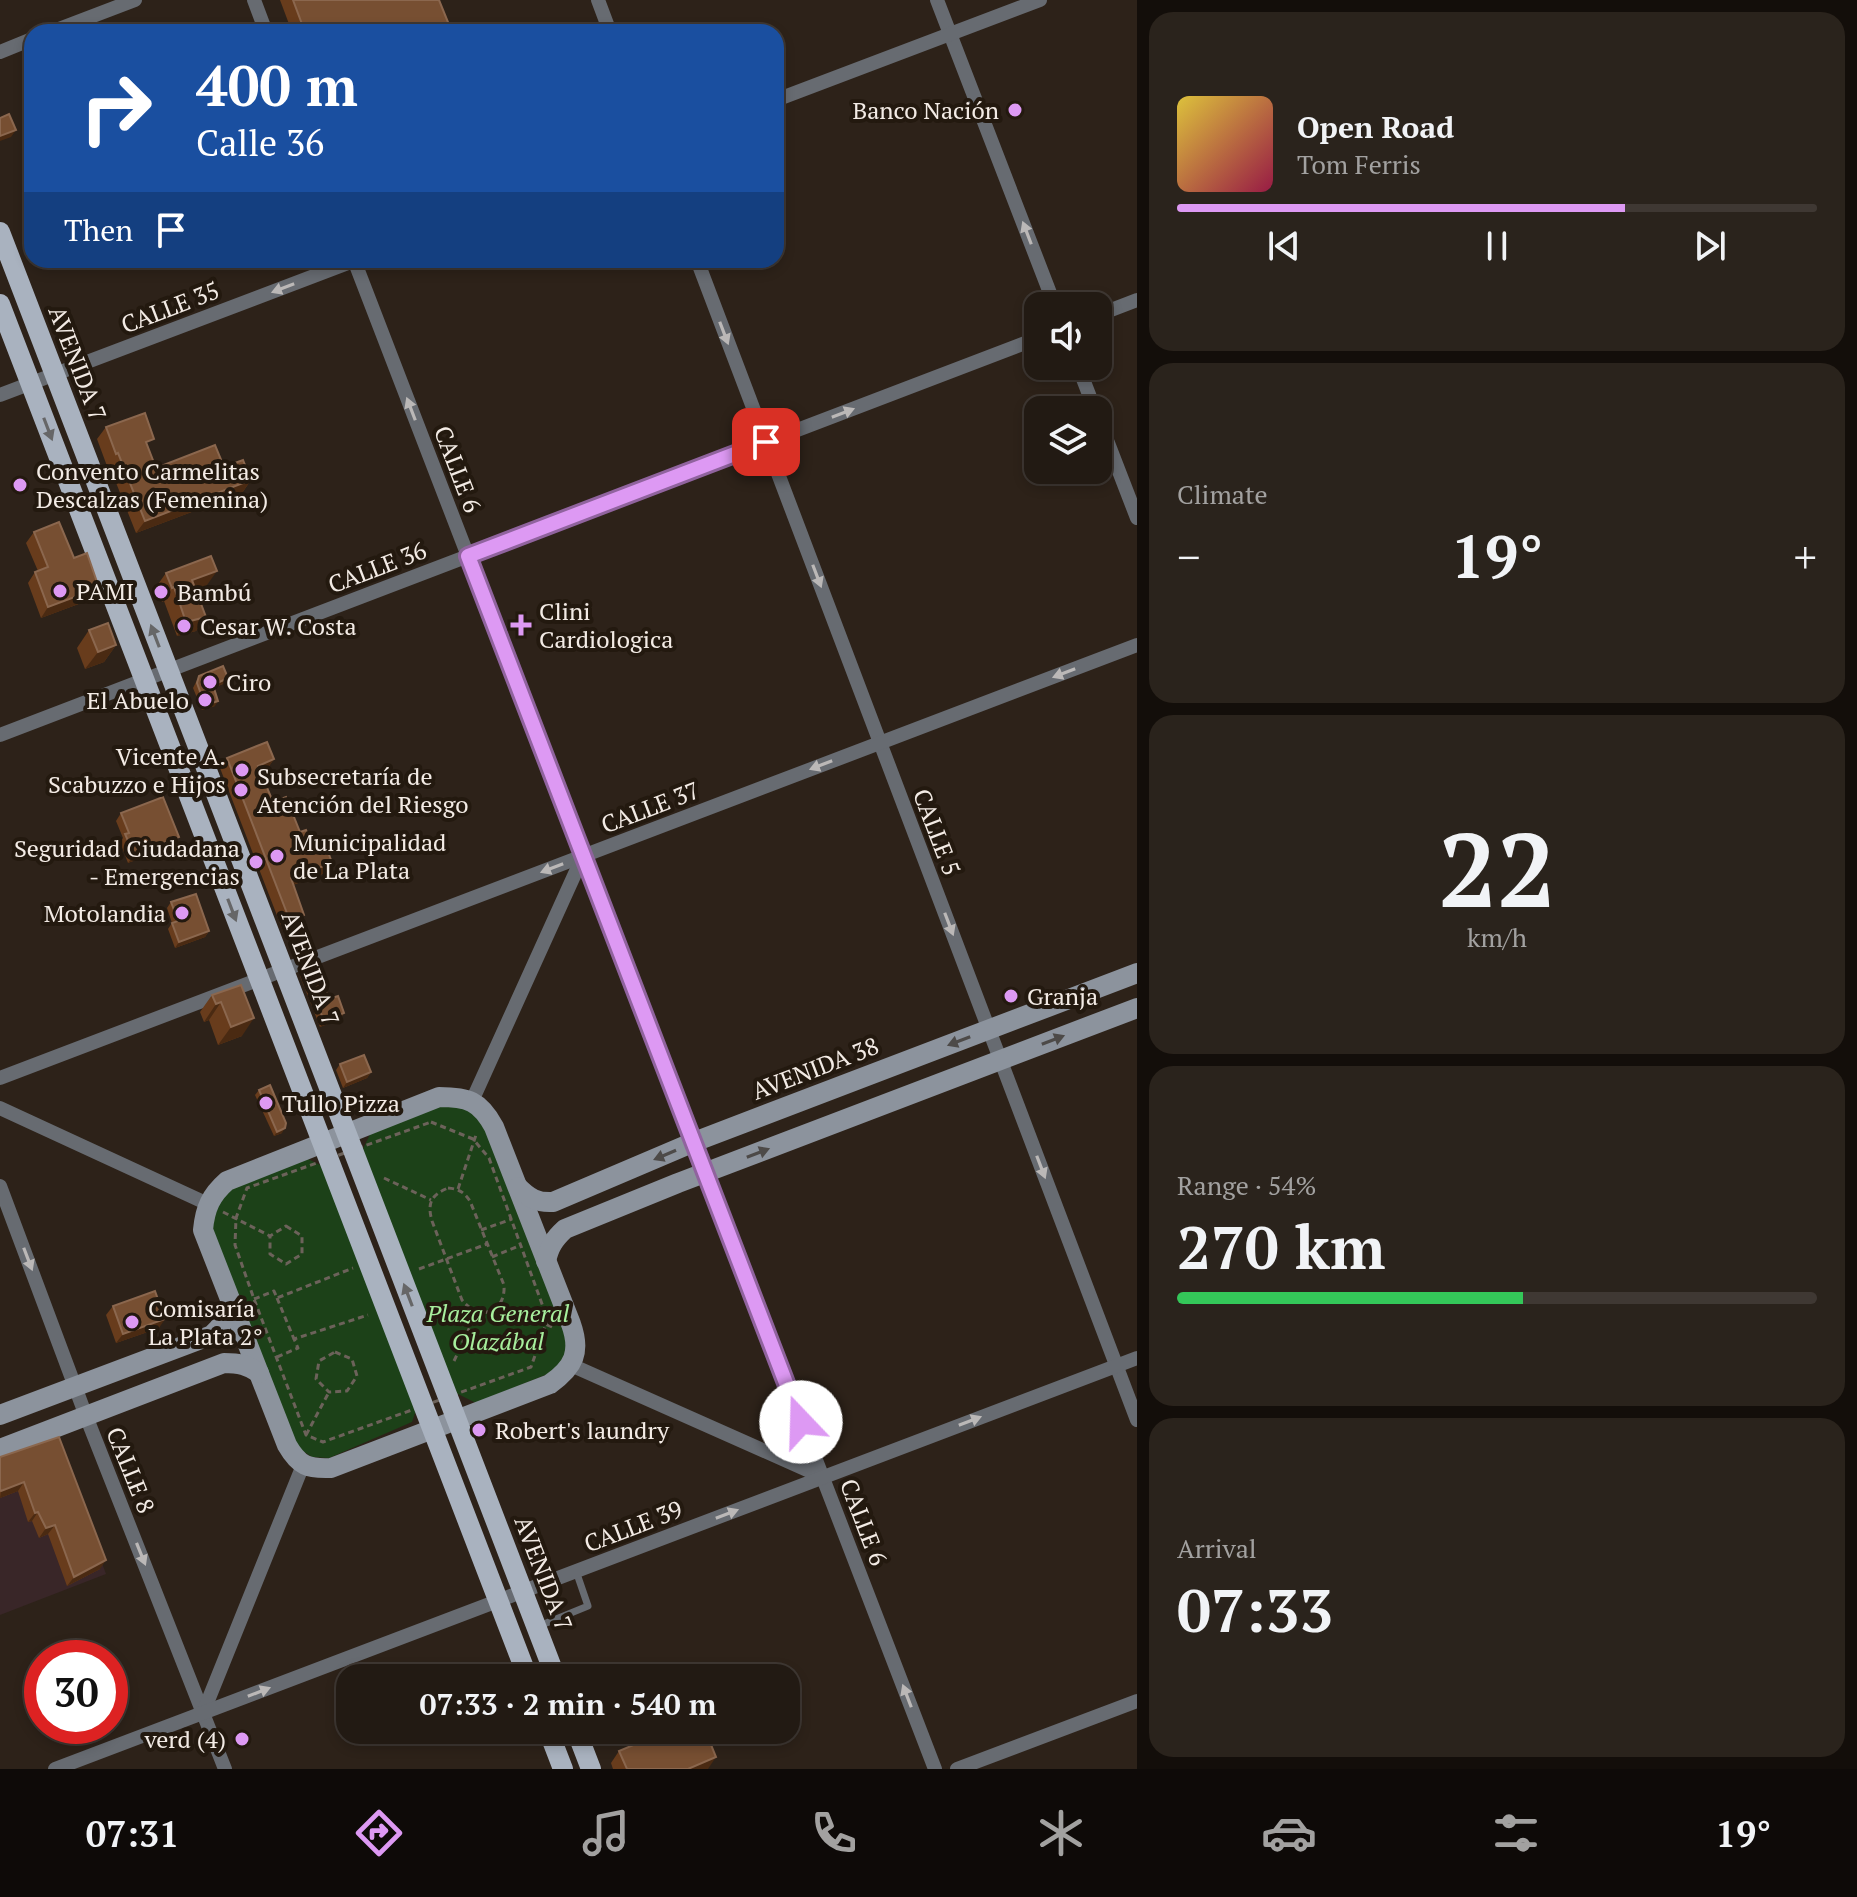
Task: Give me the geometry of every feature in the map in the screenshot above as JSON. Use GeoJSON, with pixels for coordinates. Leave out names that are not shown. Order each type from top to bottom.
{"type":"FeatureCollection","features":[{"type":"Feature","properties":{"kind":"main road","name":"AVENIDA 7"},"geometry":{"type":"LineString","coordinates":[[0,232],[551,1664]]}},
{"type":"Feature","properties":{"kind":"main road"},"geometry":{"type":"LineString","coordinates":[[0,304],[523,1664]]}},
{"type":"Feature","properties":{"kind":"main road","name":"AVENIDA 38"},"geometry":{"type":"LineString","coordinates":[[517,1186],[540,1203],[553,1202],[694,1142],[1137,973]]}},
{"type":"Feature","properties":{"kind":"main road"},"geometry":{"type":"LineString","coordinates":[[546,1261],[548,1249],[565,1229],[705,1172],[1137,1008]]}},
{"type":"Feature","properties":{"kind":"main road"},"geometry":{"type":"LineString","coordinates":[[439,1097],[457,1097],[479,1107],[494,1127],[576,1337],[576,1351],[571,1365],[550,1384],[331,1468],[316,1469],[298,1461],[287,1445],[203,1230],[208,1204],[216,1190],[227,1181],[439,1097]]}},
{"type":"Feature","properties":{"kind":"main road"},"geometry":{"type":"LineString","coordinates":[[0,1415],[212,1335],[221,1327],[231,1301]]}},
{"type":"Feature","properties":{"kind":"main road"},"geometry":{"type":"LineString","coordinates":[[0,1449],[224,1363],[248,1366],[259,1373]]}},
{"type":"Feature","properties":{"kind":"main road"},"geometry":{"type":"LineString","coordinates":[[553,1744],[563,1769]]}},
{"type":"Feature","properties":{"kind":"main road"},"geometry":{"type":"LineString","coordinates":[[581,1744],[591,1769]]}},
{"type":"Feature","properties":{"kind":"street"},"geometry":{"type":"LineString","coordinates":[[72,24],[135,0]]}},
{"type":"Feature","properties":{"kind":"street"},"geometry":{"type":"LineString","coordinates":[[254,0],[263,24]]}},
{"type":"Feature","properties":{"kind":"street"},"geometry":{"type":"LineString","coordinates":[[598,0],[607,24]]}},
{"type":"Feature","properties":{"kind":"street"},"geometry":{"type":"LineString","coordinates":[[937,0],[1050,292]]}},
{"type":"Feature","properties":{"kind":"street"},"geometry":{"type":"LineString","coordinates":[[784,97],[1040,0]]}},
{"type":"Feature","properties":{"kind":"street"},"geometry":{"type":"LineString","coordinates":[[0,52],[24,42]]}},
{"type":"Feature","properties":{"kind":"street","name":"CALLE 35"},"geometry":{"type":"LineString","coordinates":[[0,395],[334,268]]}},
{"type":"Feature","properties":{"kind":"street","name":"CALLE 6"},"geometry":{"type":"LineString","coordinates":[[358,268],[935,1769]]}},
{"type":"Feature","properties":{"kind":"street","name":"CALLE 5"},"geometry":{"type":"LineString","coordinates":[[700,268],[1137,1420]]}},
{"type":"Feature","properties":{"kind":"street"},"geometry":{"type":"LineString","coordinates":[[1112,310],[1137,300]]}},
{"type":"Feature","properties":{"kind":"street","name":"CALLE 36"},"geometry":{"type":"LineString","coordinates":[[0,735],[1024,343]]}},
{"type":"Feature","properties":{"kind":"street"},"geometry":{"type":"LineString","coordinates":[[1112,453],[1137,518]]}},
{"type":"Feature","properties":{"kind":"street","name":"CALLE 37"},"geometry":{"type":"LineString","coordinates":[[0,1078],[1137,645]]}},
{"type":"Feature","properties":{"kind":"street"},"geometry":{"type":"LineString","coordinates":[[479,1107],[583,856]]}},
{"type":"Feature","properties":{"kind":"street"},"geometry":{"type":"LineString","coordinates":[[0,1108],[208,1204]]}},
{"type":"Feature","properties":{"kind":"street","name":"CALLE 8"},"geometry":{"type":"LineString","coordinates":[[0,1186],[86,1416],[225,1769]]}},
{"type":"Feature","properties":{"kind":"street","name":"CALLE 39"},"geometry":{"type":"LineString","coordinates":[[55,1769],[1137,1358]]}},
{"type":"Feature","properties":{"kind":"street"},"geometry":{"type":"LineString","coordinates":[[571,1365],[823,1477]]}},
{"type":"Feature","properties":{"kind":"street"},"geometry":{"type":"LineString","coordinates":[[203,1713],[298,1461]]}},
{"type":"Feature","properties":{"kind":"street"},"geometry":{"type":"LineString","coordinates":[[957,1769],[1137,1701]]}},
{"type":"Feature","properties":{"kind":"lane"},"geometry":{"type":"LineString","coordinates":[[537,1627],[588,1606],[576,1571]]}},
{"type":"Feature","properties":{"kind":"path"},"geometry":{"type":"LineString","coordinates":[[458,1189],[479,1107]]}},
{"type":"Feature","properties":{"kind":"path"},"geometry":{"type":"LineString","coordinates":[[384,1178],[431,1200]]}},
{"type":"Feature","properties":{"kind":"path"},"geometry":{"type":"LineString","coordinates":[[448,1188],[458,1189],[470,1201],[504,1285],[501,1304],[490,1312],[477,1313],[462,1300],[429,1210],[431,1200],[438,1192],[448,1188]]}},
{"type":"Feature","properties":{"kind":"path"},"geometry":{"type":"LineString","coordinates":[[208,1204],[270,1236]]}},
{"type":"Feature","properties":{"kind":"path"},"geometry":{"type":"LineString","coordinates":[[481,1230],[512,1219]]}},
{"type":"Feature","properties":{"kind":"path"},"geometry":{"type":"LineString","coordinates":[[286,1226],[302,1236],[302,1254],[286,1264],[270,1254],[270,1236],[286,1226]]}},
{"type":"Feature","properties":{"kind":"path"},"geometry":{"type":"LineString","coordinates":[[419,1269],[487,1244]]}},
{"type":"Feature","properties":{"kind":"path"},"geometry":{"type":"LineString","coordinates":[[492,1257],[521,1245]]}},
{"type":"Feature","properties":{"kind":"path"},"geometry":{"type":"LineString","coordinates":[[277,1298],[355,1268]]}},
{"type":"Feature","properties":{"kind":"path"},"geometry":{"type":"LineString","coordinates":[[254,1299],[274,1291],[298,1348],[277,1357]]}},
{"type":"Feature","properties":{"kind":"path"},"geometry":{"type":"LineString","coordinates":[[501,1304],[576,1337]]}},
{"type":"Feature","properties":{"kind":"path"},"geometry":{"type":"LineString","coordinates":[[294,1339],[372,1313]]}},
{"type":"Feature","properties":{"kind":"path"},"geometry":{"type":"LineString","coordinates":[[454,1361],[477,1313]]}},
{"type":"Feature","properties":{"kind":"path"},"geometry":{"type":"LineString","coordinates":[[335,1352],[352,1359],[357,1376],[347,1391],[329,1392],[316,1379],[319,1361],[335,1352]]}},
{"type":"Feature","properties":{"kind":"path"},"geometry":{"type":"LineString","coordinates":[[298,1461],[329,1392]]}},
{"type":"Feature","properties":{"kind":"shaded area"},"geometry":{"type":"Polygon","coordinates":[[[57,1440],[106,1574],[0,1615],[0,1461],[57,1440]]]}},
{"type":"Feature","properties":{"kind":"green space","name":"Plaza General Olazábal"},"geometry":{"type":"Polygon","coordinates":[[[446,1100],[484,1117],[569,1336],[568,1356],[555,1371],[476,1403],[456,1393],[363,1149],[372,1130],[446,1100]]]}},
{"type":"Feature","properties":{"kind":"green space","name":"Plaza General Olazábal"},"geometry":{"type":"Polygon","coordinates":[[[302,1156],[322,1166],[416,1410],[412,1422],[329,1458],[312,1457],[297,1447],[212,1228],[215,1204],[232,1182],[302,1156]]]}},
{"type":"Feature","properties":{"kind":"building"},"geometry":{"type":"Polygon","coordinates":[[[293,0],[439,0],[449,24],[302,24],[293,0]]]}},
{"type":"Feature","properties":{"kind":"building"},"geometry":{"type":"Polygon","coordinates":[[[9,114],[16,130],[0,136],[0,118],[9,114]]]}},
{"type":"Feature","properties":{"kind":"building"},"geometry":{"type":"Polygon","coordinates":[[[145,413],[154,439],[146,442],[156,468],[215,445],[224,467],[243,460],[251,480],[145,521],[106,427],[145,413]]]}},
{"type":"Feature","properties":{"kind":"building"},"geometry":{"type":"Polygon","coordinates":[[[59,522],[74,558],[87,553],[99,588],[48,607],[35,572],[48,567],[34,532],[59,522]]]}},
{"type":"Feature","properties":{"kind":"building"},"geometry":{"type":"Polygon","coordinates":[[[211,556],[217,571],[192,580],[206,617],[186,622],[166,573],[211,556]]]}},
{"type":"Feature","properties":{"kind":"building"},"geometry":{"type":"Polygon","coordinates":[[[108,623],[116,645],[98,652],[89,630],[108,623]]]}},
{"type":"Feature","properties":{"kind":"building"},"geometry":{"type":"Polygon","coordinates":[[[223,666],[228,678],[213,685],[218,701],[205,705],[197,683],[199,676],[223,666]]]}},
{"type":"Feature","properties":{"kind":"building"},"geometry":{"type":"Polygon","coordinates":[[[267,742],[274,759],[258,766],[273,802],[286,797],[300,832],[306,830],[314,851],[326,846],[332,863],[291,878],[304,915],[290,921],[227,758],[267,742]]]}},
{"type":"Feature","properties":{"kind":"building"},"geometry":{"type":"Polygon","coordinates":[[[163,797],[179,837],[134,855],[121,813],[163,797]]]}},
{"type":"Feature","properties":{"kind":"building"},"geometry":{"type":"Polygon","coordinates":[[[196,894],[209,931],[179,942],[172,923],[178,921],[171,902],[196,894]]]}},
{"type":"Feature","properties":{"kind":"building"},"geometry":{"type":"Polygon","coordinates":[[[315,965],[329,999],[338,996],[344,1013],[324,1021],[304,970],[315,965]]]}},
{"type":"Feature","properties":{"kind":"building"},"geometry":{"type":"Polygon","coordinates":[[[241,985],[254,1018],[231,1027],[221,1002],[216,1004],[212,995],[241,985]]]}},
{"type":"Feature","properties":{"kind":"building"},"geometry":{"type":"Polygon","coordinates":[[[364,1055],[371,1072],[347,1082],[340,1064],[364,1055]]]}},
{"type":"Feature","properties":{"kind":"building"},"geometry":{"type":"Polygon","coordinates":[[[270,1085],[286,1123],[285,1128],[277,1132],[259,1090],[270,1085]]]}},
{"type":"Feature","properties":{"kind":"building","name":"Comisaría La Plata 2°"},"geometry":{"type":"Polygon","coordinates":[[[155,1291],[165,1319],[123,1334],[113,1306],[155,1291]]]}},
{"type":"Feature","properties":{"kind":"building"},"geometry":{"type":"Polygon","coordinates":[[[59,1437],[106,1560],[74,1577],[55,1525],[46,1528],[38,1512],[35,1513],[24,1482],[0,1489],[0,1457],[59,1437]]]}},
{"type":"Feature","properties":{"kind":"building"},"geometry":{"type":"Polygon","coordinates":[[[636,1744],[711,1744],[716,1757],[688,1769],[627,1769],[619,1751],[636,1744]]]}},
{"type":"Feature","properties":{"kind":"place","name":"Banco Nación"},"geometry":{"type":"Point","coordinates":[1015,110]}},
{"type":"Feature","properties":{"kind":"place","name":"Convento Carmelitas Descalzas (Femenina)"},"geometry":{"type":"Point","coordinates":[20,485]}},
{"type":"Feature","properties":{"kind":"place","name":"PAMI"},"geometry":{"type":"Point","coordinates":[60,591]}},
{"type":"Feature","properties":{"kind":"place","name":"Bambú"},"geometry":{"type":"Point","coordinates":[161,592]}},
{"type":"Feature","properties":{"kind":"place","name":"Clini Cardiologica"},"geometry":{"type":"Point","coordinates":[521,625]}},
{"type":"Feature","properties":{"kind":"place","name":"Cesar W. Costa"},"geometry":{"type":"Point","coordinates":[184,626]}},
{"type":"Feature","properties":{"kind":"place","name":"Ciro"},"geometry":{"type":"Point","coordinates":[210,682]}},
{"type":"Feature","properties":{"kind":"place","name":"El Abuelo"},"geometry":{"type":"Point","coordinates":[205,700]}},
{"type":"Feature","properties":{"kind":"place","name":"Vicente A. Scabuzzo e Hijos"},"geometry":{"type":"Point","coordinates":[242,770]}},
{"type":"Feature","properties":{"kind":"place","name":"Subsecretaría de Atención del Riesgo"},"geometry":{"type":"Point","coordinates":[241,790]}},
{"type":"Feature","properties":{"kind":"place","name":"Municipalidad de La Plata"},"geometry":{"type":"Point","coordinates":[277,856]}},
{"type":"Feature","properties":{"kind":"place","name":"Seguridad Ciudadana - Emergencias"},"geometry":{"type":"Point","coordinates":[256,862]}},
{"type":"Feature","properties":{"kind":"place","name":"Motolandia"},"geometry":{"type":"Point","coordinates":[182,913]}},
{"type":"Feature","properties":{"kind":"place","name":"Granja"},"geometry":{"type":"Point","coordinates":[1011,996]}},
{"type":"Feature","properties":{"kind":"place","name":"Tullo Pizza"},"geometry":{"type":"Point","coordinates":[266,1103]}},
{"type":"Feature","properties":{"kind":"place","name":"Comisaría La Plata 2°"},"geometry":{"type":"Point","coordinates":[132,1322]}},
{"type":"Feature","properties":{"kind":"place","name":"Robert's laundry"},"geometry":{"type":"Point","coordinates":[479,1430]}},
{"type":"Feature","properties":{"kind":"place","name":"verd (4)"},"geometry":{"type":"Point","coordinates":[242,1739]}},
{"type":"Feature","properties":{"kind":"route"},"geometry":{"type":"LineString","coordinates":[[766,442],[468,556],[801,1422]]}}]}
